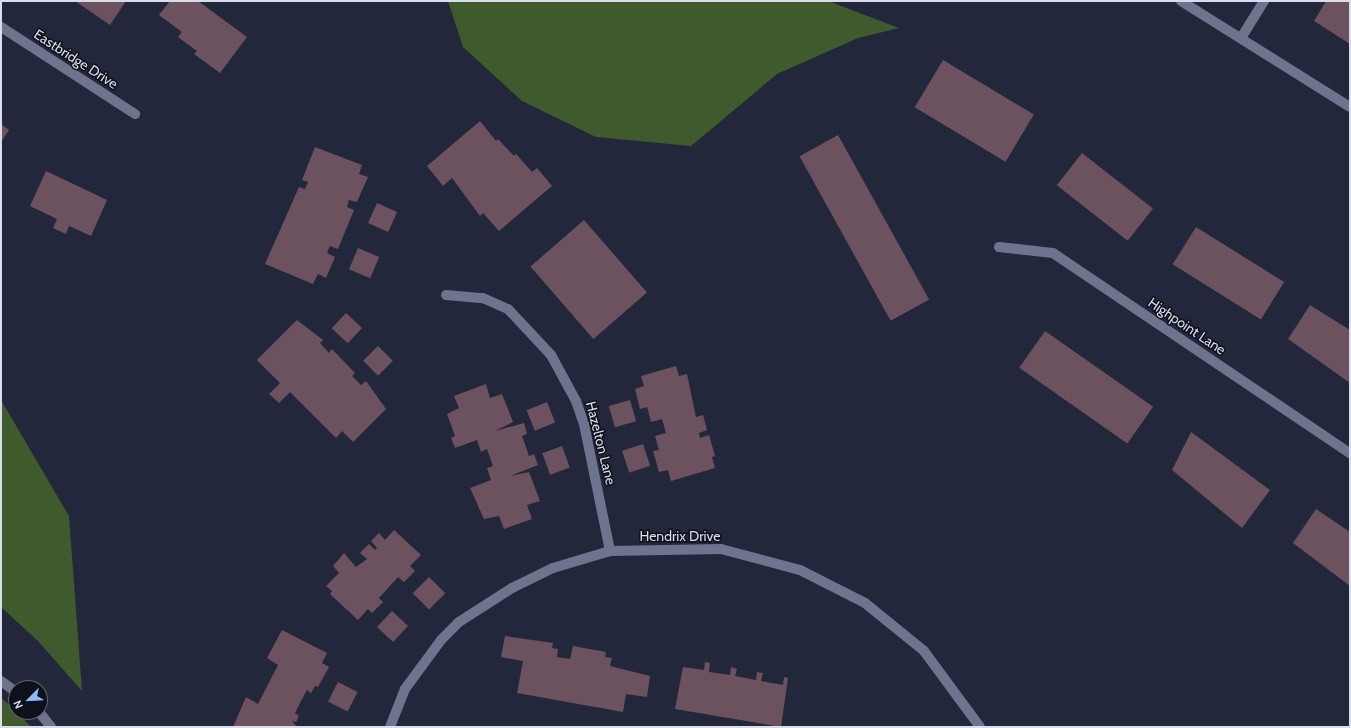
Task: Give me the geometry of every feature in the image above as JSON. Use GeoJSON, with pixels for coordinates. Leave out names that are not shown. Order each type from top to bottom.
{"type":"FeatureCollection","features":[{"type":"Feature","properties":{"kind":"street"},"geometry":{"type":"LineString","coordinates":[[1182,1],[1350,107]]}},
{"type":"Feature","properties":{"kind":"street"},"geometry":{"type":"LineString","coordinates":[[1240,38],[1264,1]]}},
{"type":"Feature","properties":{"kind":"street","name":"Eastbridge Drive"},"geometry":{"type":"LineString","coordinates":[[1,27],[135,114]]}},
{"type":"Feature","properties":{"kind":"street","name":"Highpoint Lane"},"geometry":{"type":"LineString","coordinates":[[999,247],[1053,253],[1350,453]]}},
{"type":"Feature","properties":{"kind":"street","name":"Hazelton Lane"},"geometry":{"type":"LineString","coordinates":[[446,296],[483,298],[508,309],[551,355],[576,401],[584,424],[610,551]]}},
{"type":"Feature","properties":{"kind":"street","name":"Hendrix Drive"},"geometry":{"type":"LineString","coordinates":[[390,727],[405,689],[424,660],[459,622],[512,588],[553,568],[610,551],[721,549],[800,570],[865,603],[924,651],[980,727]]}},
{"type":"Feature","properties":{"kind":"green space"},"geometry":{"type":"Polygon","coordinates":[[[448,1],[828,1],[899,28],[858,38],[777,74],[691,146],[596,137],[522,101],[463,47],[448,1]]]}},
{"type":"Feature","properties":{"kind":"green space"},"geometry":{"type":"Polygon","coordinates":[[[1,400],[69,516],[82,691],[38,641],[1,607],[1,400]]]}},
{"type":"Feature","properties":{"kind":"green space"},"geometry":{"type":"Polygon","coordinates":[[[1,698],[8,704],[8,720],[24,720],[31,727],[1,727],[1,698]]]}},
{"type":"Feature","properties":{"kind":"building"},"geometry":{"type":"Polygon","coordinates":[[[75,1],[126,1],[110,25],[75,1]]]}},
{"type":"Feature","properties":{"kind":"building"},"geometry":{"type":"Polygon","coordinates":[[[170,1],[198,1],[247,37],[220,73],[194,54],[197,51],[178,37],[182,32],[159,15],[170,1]]]}},
{"type":"Feature","properties":{"kind":"building"},"geometry":{"type":"Polygon","coordinates":[[[1326,1],[1350,1],[1350,44],[1314,21],[1326,1]]]}},
{"type":"Feature","properties":{"kind":"building"},"geometry":{"type":"Polygon","coordinates":[[[943,60],[1034,115],[1006,162],[915,107],[943,60]]]}},
{"type":"Feature","properties":{"kind":"building"},"geometry":{"type":"Polygon","coordinates":[[[480,121],[496,141],[498,139],[514,156],[516,154],[532,172],[537,168],[552,186],[499,231],[483,213],[480,216],[452,178],[443,186],[427,166],[480,121]]]}},
{"type":"Feature","properties":{"kind":"building"},"geometry":{"type":"Polygon","coordinates":[[[1,124],[9,130],[1,142],[1,124]]]}},
{"type":"Feature","properties":{"kind":"building"},"geometry":{"type":"Polygon","coordinates":[[[838,135],[929,299],[891,321],[800,156],[838,135]]]}},
{"type":"Feature","properties":{"kind":"building"},"geometry":{"type":"Polygon","coordinates":[[[315,147],[362,165],[359,174],[368,177],[357,202],[349,200],[347,207],[354,210],[338,249],[330,246],[327,253],[335,257],[326,278],[318,274],[313,284],[265,264],[299,187],[305,189],[308,182],[302,180],[315,147]]]}},
{"type":"Feature","properties":{"kind":"building"},"geometry":{"type":"Polygon","coordinates":[[[1082,153],[1153,208],[1128,241],[1057,185],[1082,153]]]}},
{"type":"Feature","properties":{"kind":"building"},"geometry":{"type":"Polygon","coordinates":[[[46,171],[107,200],[91,236],[69,226],[66,234],[53,228],[57,219],[30,206],[46,171]]]}},
{"type":"Feature","properties":{"kind":"building"},"geometry":{"type":"Polygon","coordinates":[[[377,203],[397,212],[388,232],[368,223],[377,203]]]}},
{"type":"Feature","properties":{"kind":"building"},"geometry":{"type":"Polygon","coordinates":[[[584,220],[647,292],[593,339],[530,267],[584,220]]]}},
{"type":"Feature","properties":{"kind":"building"},"geometry":{"type":"Polygon","coordinates":[[[1196,227],[1284,282],[1261,319],[1173,264],[1196,227]]]}},
{"type":"Feature","properties":{"kind":"building"},"geometry":{"type":"Polygon","coordinates":[[[358,248],[379,257],[370,278],[349,269],[358,248]]]}},
{"type":"Feature","properties":{"kind":"building"},"geometry":{"type":"Polygon","coordinates":[[[1310,305],[1350,330],[1350,383],[1288,339],[1310,305]]]}},
{"type":"Feature","properties":{"kind":"building"},"geometry":{"type":"Polygon","coordinates":[[[346,313],[362,328],[348,343],[332,328],[346,313]]]}},
{"type":"Feature","properties":{"kind":"building"},"geometry":{"type":"Polygon","coordinates":[[[297,320],[323,340],[320,343],[329,353],[332,349],[355,373],[352,376],[361,385],[366,381],[386,409],[353,442],[342,431],[336,438],[290,392],[279,403],[269,394],[280,383],[257,360],[297,320]]]}},
{"type":"Feature","properties":{"kind":"building"},"geometry":{"type":"Polygon","coordinates":[[[1045,331],[1153,407],[1127,444],[1019,368],[1045,331]]]}},
{"type":"Feature","properties":{"kind":"building"},"geometry":{"type":"Polygon","coordinates":[[[378,346],[393,361],[378,376],[363,361],[378,346]]]}},
{"type":"Feature","properties":{"kind":"building"},"geometry":{"type":"Polygon","coordinates":[[[676,366],[679,376],[687,374],[696,417],[703,415],[707,430],[699,433],[700,438],[709,435],[715,456],[712,457],[715,468],[671,481],[668,470],[659,472],[653,451],[659,450],[655,436],[666,433],[662,419],[651,422],[647,407],[640,409],[635,389],[644,386],[641,376],[676,366]]]}},
{"type":"Feature","properties":{"kind":"building"},"geometry":{"type":"Polygon","coordinates":[[[486,384],[490,398],[502,394],[513,422],[495,431],[524,423],[527,434],[522,436],[529,456],[534,454],[538,465],[510,476],[529,472],[540,501],[527,505],[532,519],[504,529],[499,516],[484,519],[470,488],[491,480],[487,468],[493,466],[487,449],[481,452],[477,440],[455,448],[451,438],[455,436],[447,414],[459,408],[454,396],[486,384]]]}},
{"type":"Feature","properties":{"kind":"building"},"geometry":{"type":"Polygon","coordinates":[[[630,400],[636,421],[615,427],[609,406],[630,400]]]}},
{"type":"Feature","properties":{"kind":"building"},"geometry":{"type":"Polygon","coordinates":[[[547,402],[555,422],[535,431],[527,410],[547,402]]]}},
{"type":"Feature","properties":{"kind":"building"},"geometry":{"type":"Polygon","coordinates":[[[1191,432],[1270,490],[1242,528],[1172,470],[1191,432]]]}},
{"type":"Feature","properties":{"kind":"building"},"geometry":{"type":"Polygon","coordinates":[[[643,444],[650,466],[629,473],[622,451],[643,444]]]}},
{"type":"Feature","properties":{"kind":"building"},"geometry":{"type":"Polygon","coordinates":[[[562,446],[570,468],[550,475],[542,453],[562,446]]]}},
{"type":"Feature","properties":{"kind":"building"},"geometry":{"type":"Polygon","coordinates":[[[1316,509],[1350,532],[1350,586],[1293,543],[1316,509]]]}},
{"type":"Feature","properties":{"kind":"building"},"geometry":{"type":"Polygon","coordinates":[[[394,530],[421,555],[410,566],[415,571],[404,582],[398,577],[379,598],[383,602],[372,613],[368,609],[358,620],[330,594],[332,591],[326,586],[339,573],[333,566],[344,553],[356,567],[367,559],[360,553],[369,544],[375,550],[377,548],[371,541],[379,533],[385,540],[394,530]]]}},
{"type":"Feature","properties":{"kind":"building"},"geometry":{"type":"Polygon","coordinates":[[[429,577],[445,593],[429,610],[413,593],[429,577]]]}},
{"type":"Feature","properties":{"kind":"building"},"geometry":{"type":"Polygon","coordinates":[[[392,611],[408,626],[393,642],[377,627],[392,611]]]}},
{"type":"Feature","properties":{"kind":"building"},"geometry":{"type":"Polygon","coordinates":[[[282,630],[327,653],[322,663],[329,667],[318,687],[315,686],[311,693],[307,690],[301,701],[295,713],[299,716],[296,722],[292,721],[297,727],[233,727],[246,697],[258,704],[278,665],[267,658],[282,630]]]}},
{"type":"Feature","properties":{"kind":"building"},"geometry":{"type":"Polygon","coordinates":[[[505,636],[553,643],[552,648],[558,649],[557,657],[570,659],[573,646],[606,652],[605,657],[612,658],[610,666],[650,676],[647,697],[626,694],[623,712],[517,693],[523,661],[501,657],[505,636]]]}},
{"type":"Feature","properties":{"kind":"building"},"geometry":{"type":"Polygon","coordinates":[[[705,662],[710,663],[709,672],[730,675],[731,667],[737,669],[735,676],[756,680],[757,672],[763,673],[761,681],[783,685],[784,677],[788,678],[781,727],[675,709],[683,667],[704,670],[705,662]]]}},
{"type":"Feature","properties":{"kind":"building"},"geometry":{"type":"Polygon","coordinates":[[[338,682],[358,692],[348,712],[328,702],[338,682]]]}}]}
